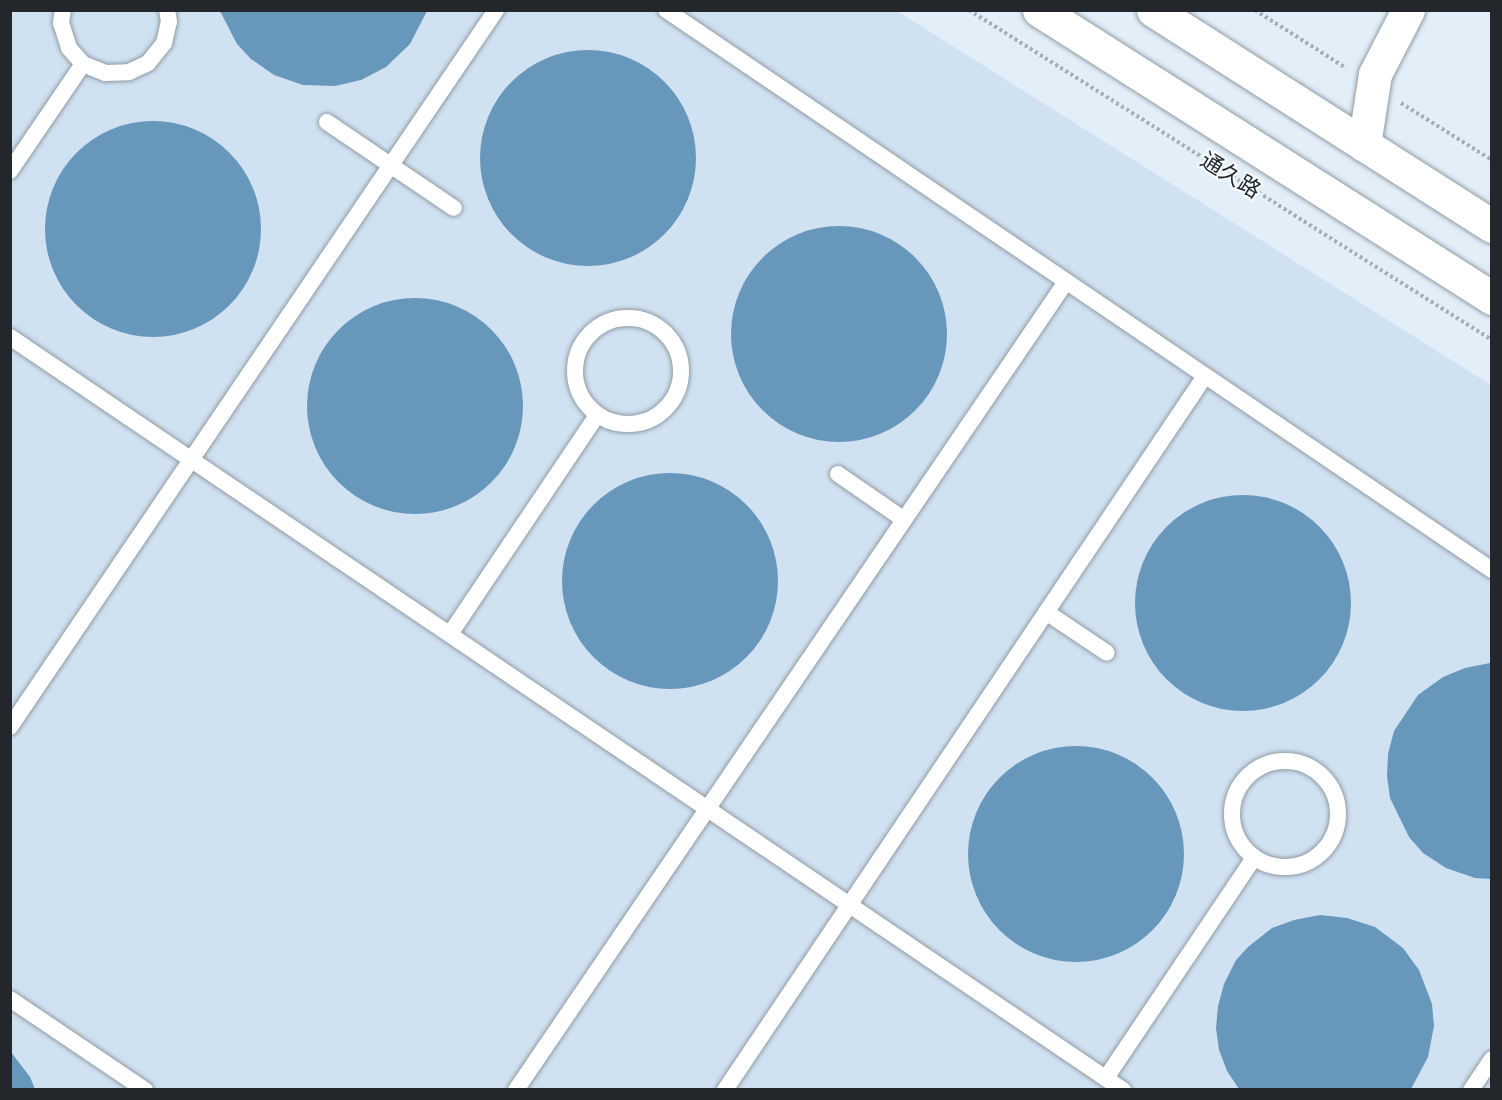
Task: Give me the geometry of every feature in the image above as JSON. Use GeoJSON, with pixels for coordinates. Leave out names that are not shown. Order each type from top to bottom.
{"type":"FeatureCollection","features":[{"type":"Feature","properties":{"kind":"main road","name":"通久路"},"geometry":{"type":"LineString","coordinates":[[1039,10],[1491,298]]}},
{"type":"Feature","properties":{"kind":"main road"},"geometry":{"type":"LineString","coordinates":[[1153,10],[1491,226]]}},
{"type":"Feature","properties":{"kind":"main road"},"geometry":{"type":"LineString","coordinates":[[1364,145],[1375,74],[1408,10]]}},
{"type":"Feature","properties":{"kind":"lane"},"geometry":{"type":"LineString","coordinates":[[63,10],[61,23],[69,48],[83,64],[105,73],[129,72],[148,63],[164,43],[169,22],[167,10]]}},
{"type":"Feature","properties":{"kind":"lane"},"geometry":{"type":"LineString","coordinates":[[10,727],[190,458],[496,10]]}},
{"type":"Feature","properties":{"kind":"lane"},"geometry":{"type":"LineString","coordinates":[[666,10],[1491,570]]}},
{"type":"Feature","properties":{"kind":"lane"},"geometry":{"type":"LineString","coordinates":[[10,171],[83,64]]}},
{"type":"Feature","properties":{"kind":"lane"},"geometry":{"type":"LineString","coordinates":[[327,122],[454,208]]}},
{"type":"Feature","properties":{"kind":"lane"},"geometry":{"type":"LineString","coordinates":[[516,1089],[706,807],[1066,282]]}},
{"type":"Feature","properties":{"kind":"lane"},"geometry":{"type":"LineString","coordinates":[[628,317],[651,322],[666,333],[679,353],[682,373],[677,394],[661,414],[641,423],[618,424],[597,415],[582,399],[573,374],[578,350],[590,332],[608,320],[628,317]]}},
{"type":"Feature","properties":{"kind":"lane"},"geometry":{"type":"LineString","coordinates":[[10,337],[1123,1089]]}},
{"type":"Feature","properties":{"kind":"lane"},"geometry":{"type":"LineString","coordinates":[[725,1089],[1205,376]]}},
{"type":"Feature","properties":{"kind":"lane"},"geometry":{"type":"LineString","coordinates":[[450,634],[597,415]]}},
{"type":"Feature","properties":{"kind":"lane"},"geometry":{"type":"LineString","coordinates":[[838,474],[903,519]]}},
{"type":"Feature","properties":{"kind":"lane"},"geometry":{"type":"LineString","coordinates":[[1046,612],[1107,653]]}},
{"type":"Feature","properties":{"kind":"lane"},"geometry":{"type":"LineString","coordinates":[[1285,759],[1308,765],[1323,776],[1336,796],[1339,815],[1334,836],[1318,857],[1299,866],[1275,867],[1254,858],[1238,842],[1231,817],[1234,793],[1247,775],[1264,763],[1285,759]]}},
{"type":"Feature","properties":{"kind":"lane"},"geometry":{"type":"LineString","coordinates":[[1106,1078],[1254,858]]}},
{"type":"Feature","properties":{"kind":"lane"},"geometry":{"type":"LineString","coordinates":[[10,999],[145,1089]]}},
{"type":"Feature","properties":{"kind":"lane"},"geometry":{"type":"LineString","coordinates":[[1471,1089],[1491,1059]]}},
{"type":"Feature","properties":{"kind":"path","name":"通久路"},"geometry":{"type":"LineString","coordinates":[[969,10],[1491,340]]}},
{"type":"Feature","properties":{"kind":"shaded area"},"geometry":{"type":"Polygon","coordinates":[[[10,11],[897,11],[1491,385],[1491,1089],[11,1089],[10,11]]]}},
{"type":"Feature","properties":{"kind":"water"},"geometry":{"type":"Polygon","coordinates":[[[220,10],[427,11],[410,44],[386,67],[361,80],[335,86],[303,85],[274,75],[251,59],[237,44],[220,10]]]}},
{"type":"Feature","properties":{"kind":"water"},"geometry":{"type":"Polygon","coordinates":[[[588,50],[609,52],[629,58],[648,68],[671,89],[688,117],[694,137],[696,158],[694,179],[688,199],[678,218],[657,241],[629,258],[609,264],[588,266],[567,264],[547,258],[528,248],[505,227],[488,199],[482,179],[480,158],[482,137],[488,117],[498,98],[519,75],[547,58],[567,52],[588,50]]]}},
{"type":"Feature","properties":{"kind":"water"},"geometry":{"type":"Polygon","coordinates":[[[153,121],[174,123],[194,129],[213,139],[229,153],[243,169],[253,188],[259,208],[261,229],[259,250],[253,270],[243,289],[229,305],[213,319],[194,329],[174,335],[153,337],[132,335],[112,329],[93,319],[77,305],[63,289],[53,270],[47,250],[45,229],[47,208],[53,188],[63,169],[77,153],[93,139],[112,129],[132,123],[153,121]]]}},
{"type":"Feature","properties":{"kind":"water"},"geometry":{"type":"Polygon","coordinates":[[[839,226],[860,228],[880,234],[899,244],[915,258],[929,274],[939,293],[945,313],[947,334],[945,355],[939,375],[929,394],[915,410],[899,424],[880,434],[860,440],[839,442],[818,440],[798,434],[779,424],[763,410],[749,394],[739,375],[733,355],[731,334],[733,313],[739,293],[749,274],[763,258],[779,244],[798,234],[818,228],[839,226]]]}},
{"type":"Feature","properties":{"kind":"water"},"geometry":{"type":"Polygon","coordinates":[[[415,298],[436,300],[456,306],[475,316],[498,337],[515,365],[521,385],[523,406],[521,427],[515,447],[505,466],[484,489],[456,506],[436,512],[415,514],[394,512],[374,506],[355,496],[332,475],[315,447],[309,427],[307,406],[309,385],[315,365],[325,346],[346,323],[374,306],[394,300],[415,298]]]}},
{"type":"Feature","properties":{"kind":"water"},"geometry":{"type":"Polygon","coordinates":[[[670,473],[691,475],[711,481],[730,491],[746,505],[760,521],[770,540],[776,560],[778,581],[776,602],[770,622],[760,641],[746,657],[730,671],[711,681],[691,687],[670,689],[649,687],[629,681],[610,671],[594,657],[580,641],[570,622],[564,602],[562,581],[564,560],[570,540],[580,521],[594,505],[610,491],[629,481],[649,475],[670,473]]]}},
{"type":"Feature","properties":{"kind":"water"},"geometry":{"type":"Polygon","coordinates":[[[1243,495],[1264,497],[1284,503],[1303,513],[1319,527],[1333,543],[1343,562],[1349,582],[1351,603],[1349,624],[1343,644],[1333,663],[1319,679],[1303,693],[1284,703],[1264,709],[1243,711],[1222,709],[1202,703],[1183,693],[1167,679],[1153,663],[1143,644],[1137,624],[1135,603],[1137,582],[1143,562],[1153,543],[1167,527],[1183,513],[1202,503],[1222,497],[1243,495]]]}},
{"type":"Feature","properties":{"kind":"water"},"geometry":{"type":"Polygon","coordinates":[[[1490,663],[1491,879],[1475,878],[1446,868],[1423,853],[1409,837],[1390,798],[1387,776],[1388,754],[1394,731],[1418,695],[1443,677],[1465,668],[1490,663]]]}},
{"type":"Feature","properties":{"kind":"water"},"geometry":{"type":"Polygon","coordinates":[[[1076,746],[1097,748],[1117,754],[1136,764],[1152,778],[1166,794],[1176,813],[1182,833],[1184,854],[1182,875],[1176,895],[1166,914],[1152,930],[1136,944],[1117,954],[1097,960],[1076,962],[1055,960],[1035,954],[1016,944],[1000,930],[986,914],[976,895],[970,875],[968,854],[970,833],[976,813],[986,794],[1000,778],[1016,764],[1035,754],[1055,748],[1076,746]]]}},
{"type":"Feature","properties":{"kind":"water"},"geometry":{"type":"Polygon","coordinates":[[[1320,915],[1347,918],[1375,927],[1403,948],[1419,970],[1432,1004],[1434,1026],[1428,1057],[1411,1089],[1239,1089],[1227,1071],[1219,1050],[1216,1028],[1218,1006],[1224,984],[1236,960],[1272,928],[1294,920],[1320,915]]]}},
{"type":"Feature","properties":{"kind":"water"},"geometry":{"type":"Polygon","coordinates":[[[11,1052],[30,1077],[35,1089],[11,1089],[11,1052]]]}}]}
